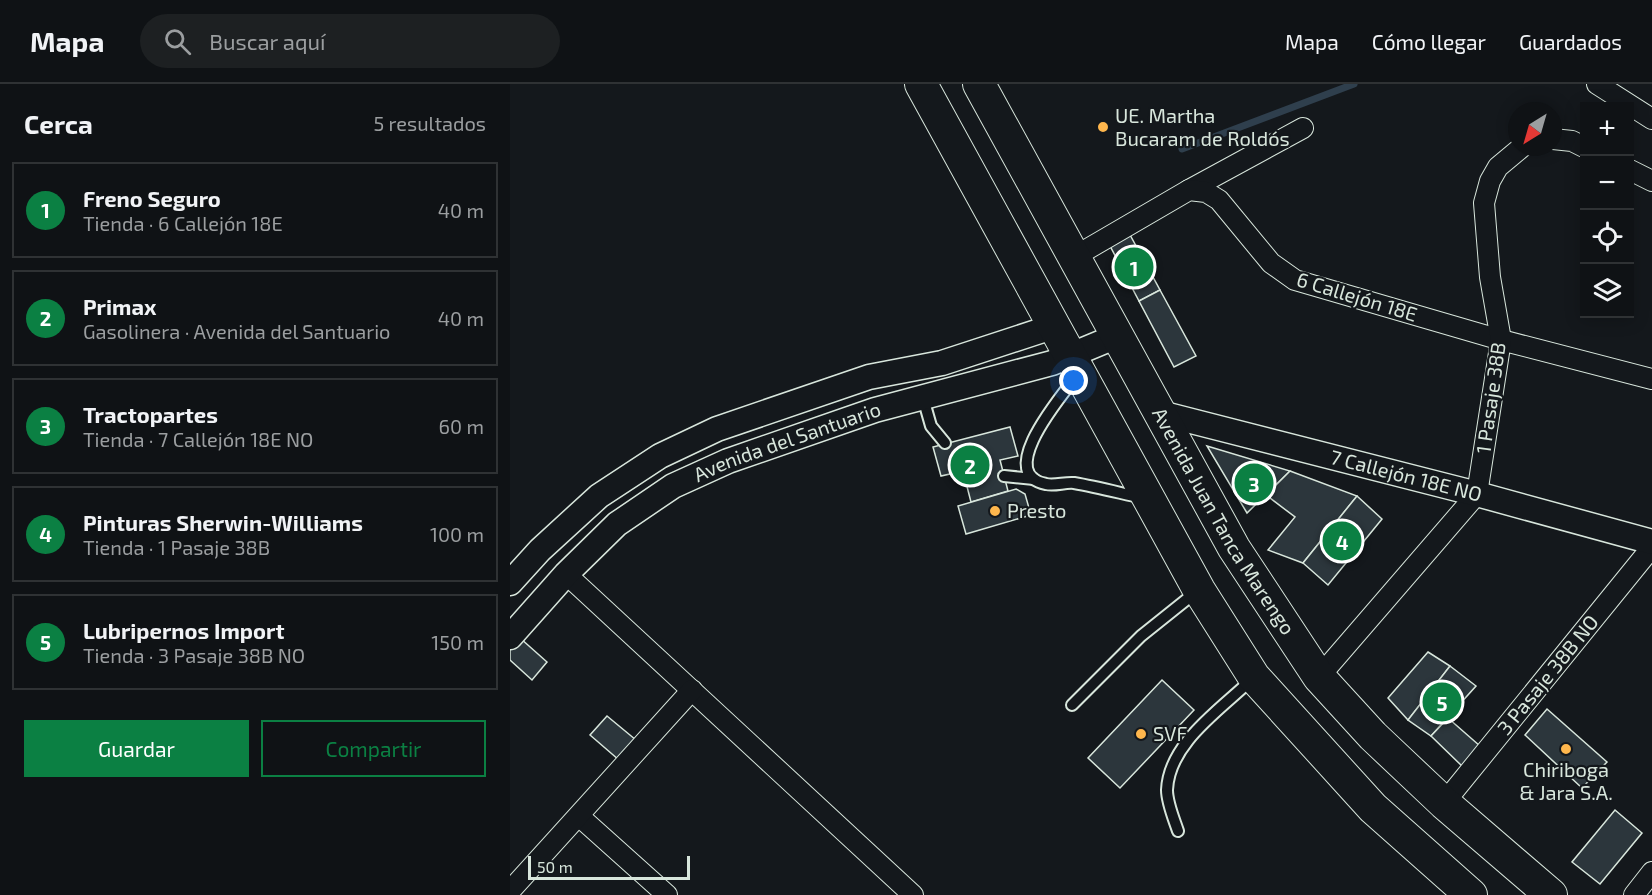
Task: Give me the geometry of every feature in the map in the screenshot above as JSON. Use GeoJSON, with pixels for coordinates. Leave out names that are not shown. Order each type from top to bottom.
{"type":"FeatureCollection","features":[{"type":"Feature","properties":{"kind":"main road"},"geometry":{"type":"LineString","coordinates":[[921,84],[1199,590],[1254,677],[1373,808],[1471,895]]}},
{"type":"Feature","properties":{"kind":"main road","name":"Avenida Juan Tanca Marengo"},"geometry":{"type":"LineString","coordinates":[[979,84],[1234,549],[1319,677],[1373,736],[1444,803],[1551,895]]}},
{"type":"Feature","properties":{"kind":"street"},"geometry":{"type":"LineString","coordinates":[[1597,84],[1652,119]]}},
{"type":"Feature","properties":{"kind":"street"},"geometry":{"type":"LineString","coordinates":[[1074,257],[1189,190],[1303,128]]}},
{"type":"Feature","properties":{"kind":"street"},"geometry":{"type":"LineString","coordinates":[[1562,140],[1580,145]]}},
{"type":"Feature","properties":{"kind":"street","name":"1 Pasaje 38B"},"geometry":{"type":"LineString","coordinates":[[1477,494],[1501,340],[1490,277],[1484,203],[1490,181],[1498,167],[1511,156]]}},
{"type":"Feature","properties":{"kind":"street"},"geometry":{"type":"LineString","coordinates":[[1634,172],[1652,181]]}},
{"type":"Feature","properties":{"kind":"street","name":"6 Callejón 18E"},"geometry":{"type":"LineString","coordinates":[[1189,190],[1206,192],[1219,200],[1270,263],[1295,280],[1501,340],[1652,379]]}},
{"type":"Feature","properties":{"kind":"street","name":"Avenida del Santuario"},"geometry":{"type":"LineString","coordinates":[[510,583],[540,550],[599,496],[669,452],[717,429],[869,377],[942,363],[1055,326]]}},
{"type":"Feature","properties":{"kind":"street","name":"Avenida del Santuario"},"geometry":{"type":"LineString","coordinates":[[510,638],[566,574],[617,524],[674,486],[728,461],[875,410],[1076,364],[1117,336]]}},
{"type":"Feature","properties":{"kind":"street","name":"7 Callejón 18E NO"},"geometry":{"type":"LineString","coordinates":[[1160,413],[1477,494],[1652,542]]}},
{"type":"Feature","properties":{"kind":"street"},"geometry":{"type":"LineString","coordinates":[[1319,677],[1477,494]]}},
{"type":"Feature","properties":{"kind":"street","name":"3 Pasaje 38B NO"},"geometry":{"type":"LineString","coordinates":[[1444,803],[1652,547]]}},
{"type":"Feature","properties":{"kind":"street"},"geometry":{"type":"LineString","coordinates":[[566,574],[913,895]]}},
{"type":"Feature","properties":{"kind":"street"},"geometry":{"type":"LineString","coordinates":[[510,891],[580,817],[692,690]]}},
{"type":"Feature","properties":{"kind":"street"},"geometry":{"type":"LineString","coordinates":[[580,817],[667,895]]}},
{"type":"Feature","properties":{"kind":"street"},"geometry":{"type":"LineString","coordinates":[[1634,895],[1652,872]]}},
{"type":"Feature","properties":{"kind":"lane"},"geometry":{"type":"LineString","coordinates":[[1034,478],[1025,458],[1040,425],[1076,364]]}},
{"type":"Feature","properties":{"kind":"lane"},"geometry":{"type":"LineString","coordinates":[[923,398],[932,426],[945,443]]}},
{"type":"Feature","properties":{"kind":"lane"},"geometry":{"type":"LineString","coordinates":[[1004,476],[1034,478],[1047,484],[1071,482],[1148,499]]}},
{"type":"Feature","properties":{"kind":"lane"},"geometry":{"type":"LineString","coordinates":[[1072,705],[1142,636],[1199,590]]}},
{"type":"Feature","properties":{"kind":"lane"},"geometry":{"type":"LineString","coordinates":[[1178,831],[1167,792],[1171,766],[1182,746],[1254,677]]}},
{"type":"Feature","properties":{"kind":"building"},"geometry":{"type":"Polygon","coordinates":[[[1129,233],[1160,290],[1139,301],[1109,244],[1129,233]]]}},
{"type":"Feature","properties":{"kind":"building"},"geometry":{"type":"Polygon","coordinates":[[[1160,290],[1196,356],[1174,367],[1139,301],[1160,290]]]}},
{"type":"Feature","properties":{"kind":"building"},"geometry":{"type":"Polygon","coordinates":[[[1010,427],[1018,456],[1000,460],[1008,491],[971,502],[963,471],[941,476],[933,447],[1010,427]]]}},
{"type":"Feature","properties":{"kind":"building"},"geometry":{"type":"Polygon","coordinates":[[[1207,446],[1290,471],[1247,513],[1207,446]]]}},
{"type":"Feature","properties":{"kind":"building"},"geometry":{"type":"Polygon","coordinates":[[[1290,471],[1357,496],[1303,563],[1268,550],[1295,517],[1266,495],[1290,471]]]}},
{"type":"Feature","properties":{"kind":"building","name":"Presto"},"geometry":{"type":"Polygon","coordinates":[[[1016,489],[1025,494],[1031,515],[966,534],[958,506],[1016,489]]]}},
{"type":"Feature","properties":{"kind":"building"},"geometry":{"type":"Polygon","coordinates":[[[1357,496],[1382,519],[1328,585],[1303,563],[1357,496]]]}},
{"type":"Feature","properties":{"kind":"building"},"geometry":{"type":"Polygon","coordinates":[[[520,638],[547,662],[532,680],[510,660],[510,649],[520,638]]]}},
{"type":"Feature","properties":{"kind":"building"},"geometry":{"type":"Polygon","coordinates":[[[1428,652],[1450,666],[1408,720],[1388,698],[1428,652]]]}},
{"type":"Feature","properties":{"kind":"building"},"geometry":{"type":"Polygon","coordinates":[[[1450,666],[1476,686],[1431,736],[1408,720],[1450,666]]]}},
{"type":"Feature","properties":{"kind":"building","name":"SVF"},"geometry":{"type":"Polygon","coordinates":[[[1162,680],[1194,710],[1120,788],[1088,758],[1162,680]]]}},
{"type":"Feature","properties":{"kind":"building","name":"Chiriboga & Jara S.A."},"geometry":{"type":"Polygon","coordinates":[[[1547,709],[1607,762],[1582,788],[1525,735],[1547,709]]]}},
{"type":"Feature","properties":{"kind":"building"},"geometry":{"type":"Polygon","coordinates":[[[607,716],[636,740],[619,760],[590,735],[607,716]]]}},
{"type":"Feature","properties":{"kind":"building"},"geometry":{"type":"Polygon","coordinates":[[[1448,718],[1480,746],[1463,767],[1431,736],[1448,718]]]}},
{"type":"Feature","properties":{"kind":"building"},"geometry":{"type":"Polygon","coordinates":[[[1615,810],[1642,833],[1600,884],[1572,862],[1615,810]]]}},
{"type":"Feature","properties":{"kind":"waterway"},"geometry":{"type":"LineString","coordinates":[[1182,149],[1354,84]]}},
{"type":"Feature","properties":{"kind":"place","name":"UE. Martha Bucaram de Roldós"},"geometry":{"type":"Point","coordinates":[1103,127]}},
{"type":"Feature","properties":{"kind":"place","name":"Freno Seguro"},"geometry":{"type":"Point","coordinates":[1134,267]}},
{"type":"Feature","properties":{"kind":"place","name":"Primax"},"geometry":{"type":"Point","coordinates":[970,465]}},
{"type":"Feature","properties":{"kind":"place","name":"Tractopartes"},"geometry":{"type":"Point","coordinates":[1254,483]}},
{"type":"Feature","properties":{"kind":"place","name":"Presto"},"geometry":{"type":"Point","coordinates":[995,511]}},
{"type":"Feature","properties":{"kind":"place","name":"Pinturas Sherwin-Williams"},"geometry":{"type":"Point","coordinates":[1342,541]}},
{"type":"Feature","properties":{"kind":"place","name":"Lubripernos Import"},"geometry":{"type":"Point","coordinates":[1442,702]}},
{"type":"Feature","properties":{"kind":"place","name":"SVF"},"geometry":{"type":"Point","coordinates":[1141,734]}},
{"type":"Feature","properties":{"kind":"place","name":"Chiriboga & Jara S.A."},"geometry":{"type":"Point","coordinates":[1566,749]}}]}
